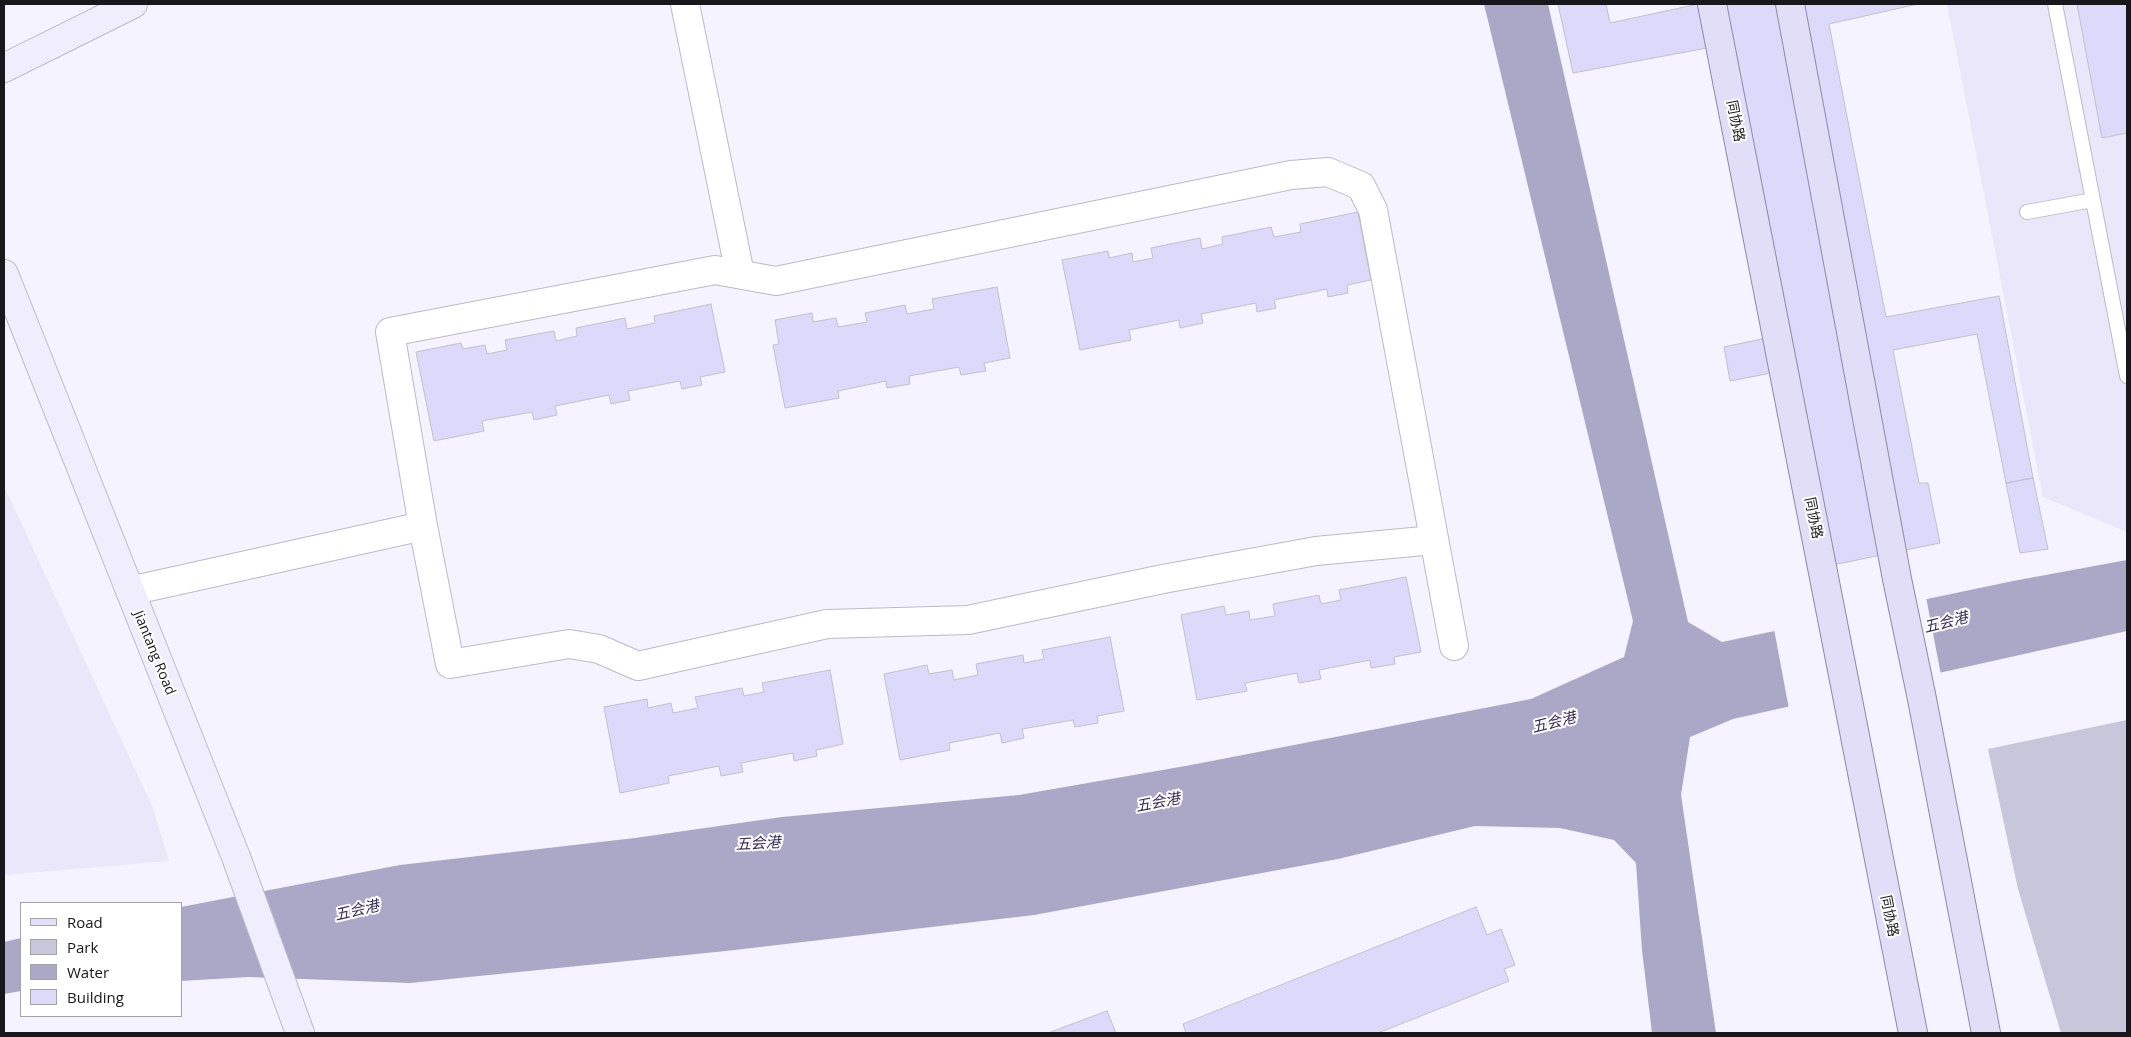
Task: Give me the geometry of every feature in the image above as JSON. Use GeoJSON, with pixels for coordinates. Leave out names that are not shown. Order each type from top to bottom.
{"type":"FeatureCollection","features":[{"type":"Feature","properties":{"kind":"main road","name":"同协路"},"geometry":{"type":"LineString","coordinates":[[1712,4],[1913,1033]]}},
{"type":"Feature","properties":{"kind":"main road"},"geometry":{"type":"LineString","coordinates":[[1790,4],[1897,579],[1986,1033]]}},
{"type":"Feature","properties":{"kind":"street"},"geometry":{"type":"LineString","coordinates":[[4,68],[133,4]]}},
{"type":"Feature","properties":{"kind":"street"},"geometry":{"type":"LineString","coordinates":[[685,4],[740,274]]}},
{"type":"Feature","properties":{"kind":"street"},"geometry":{"type":"LineString","coordinates":[[1434,540],[1316,551],[1163,579],[968,620],[827,624],[638,666],[599,649],[569,644],[450,664],[423,526],[390,332],[715,270],[776,281],[1291,175],[1328,172],[1361,186],[1374,210],[1454,646]]}},
{"type":"Feature","properties":{"kind":"street","name":"Jiantang Road"},"geometry":{"type":"LineString","coordinates":[[4,274],[236,857],[298,1029]]}},
{"type":"Feature","properties":{"kind":"street"},"geometry":{"type":"LineString","coordinates":[[130,592],[423,526]]}},
{"type":"Feature","properties":{"kind":"lane"},"geometry":{"type":"LineString","coordinates":[[2055,4],[2127,376]]}},
{"type":"Feature","properties":{"kind":"lane"},"geometry":{"type":"LineString","coordinates":[[2027,212],[2093,200]]}},
{"type":"Feature","properties":{"kind":"shaded area"},"geometry":{"type":"Polygon","coordinates":[[[1947,4],[2127,4],[2127,532],[2043,497],[1947,4]]]}},
{"type":"Feature","properties":{"kind":"shaded area"},"geometry":{"type":"Polygon","coordinates":[[[4,486],[152,806],[169,861],[4,875],[4,486]]]}},
{"type":"Feature","properties":{"kind":"green space"},"geometry":{"type":"Polygon","coordinates":[[[2127,720],[2127,1033],[2061,1033],[2018,889],[1988,749],[2127,720]]]}},
{"type":"Feature","properties":{"kind":"water","name":"五会港"},"geometry":{"type":"Polygon","coordinates":[[[1484,4],[1548,4],[1688,622],[1722,642],[2013,581],[2127,560],[2127,631],[1733,719],[1690,737],[1681,795],[1716,1033],[1652,1033],[1642,950],[1636,863],[1614,840],[1560,828],[1475,826],[1338,859],[1034,915],[726,951],[410,983],[248,977],[182,981],[182,907],[400,865],[635,838],[782,817],[1019,795],[1191,765],[1531,699],[1624,657],[1633,621],[1484,4]]]}},
{"type":"Feature","properties":{"kind":"water"},"geometry":{"type":"Polygon","coordinates":[[[20,938],[20,991],[4,994],[4,942],[20,938]]]}},
{"type":"Feature","properties":{"kind":"pier"},"geometry":{"type":"Polygon","coordinates":[[[1926,597],[1941,675],[1789,709],[1774,629],[1926,597]]]}},
{"type":"Feature","properties":{"kind":"building"},"geometry":{"type":"Polygon","coordinates":[[[1558,4],[1606,4],[1610,23],[1698,4],[1918,4],[1829,24],[1886,317],[1999,296],[2033,478],[2006,483],[1977,334],[1893,350],[1919,483],[1928,483],[1940,543],[1818,568],[1787,370],[1730,381],[1724,347],[1780,335],[1723,45],[1573,73],[1558,4]]]}},
{"type":"Feature","properties":{"kind":"building"},"geometry":{"type":"Polygon","coordinates":[[[2077,4],[2127,4],[2127,133],[2102,138],[2077,4]]]}},
{"type":"Feature","properties":{"kind":"building"},"geometry":{"type":"Polygon","coordinates":[[[1358,212],[1371,280],[1347,285],[1348,293],[1328,297],[1327,289],[1274,300],[1276,308],[1257,312],[1256,303],[1201,314],[1203,323],[1180,328],[1179,320],[1129,330],[1131,340],[1080,350],[1062,260],[1108,251],[1109,258],[1132,253],[1133,262],[1153,258],[1151,248],[1200,238],[1202,249],[1223,244],[1222,237],[1271,227],[1274,237],[1301,232],[1300,224],[1358,212]]]}},
{"type":"Feature","properties":{"kind":"building"},"geometry":{"type":"Polygon","coordinates":[[[997,287],[1010,358],[984,363],[986,371],[961,375],[959,367],[909,376],[910,384],[887,388],[886,381],[838,391],[839,398],[785,408],[773,345],[779,344],[775,320],[812,313],[813,322],[836,318],[838,327],[867,322],[865,313],[905,305],[907,314],[934,309],[932,299],[997,287]]]}},
{"type":"Feature","properties":{"kind":"building"},"geometry":{"type":"Polygon","coordinates":[[[711,304],[725,372],[700,377],[702,385],[682,389],[680,381],[628,391],[630,400],[611,404],[609,395],[555,406],[557,415],[534,420],[532,412],[482,421],[484,431],[434,441],[416,352],[461,343],[463,349],[485,345],[487,354],[507,350],[505,340],[554,331],[556,341],[577,336],[576,328],[625,318],[627,329],[655,323],[654,316],[711,304]]]}},
{"type":"Feature","properties":{"kind":"building"},"geometry":{"type":"Polygon","coordinates":[[[2033,478],[2048,549],[2020,553],[2006,483],[2033,478]]]}},
{"type":"Feature","properties":{"kind":"building"},"geometry":{"type":"Polygon","coordinates":[[[1406,577],[1421,652],[1394,657],[1395,664],[1371,668],[1370,660],[1319,670],[1321,679],[1299,683],[1297,673],[1245,683],[1247,691],[1197,700],[1181,615],[1224,606],[1226,615],[1249,611],[1250,620],[1275,616],[1273,604],[1319,595],[1321,604],[1341,600],[1339,590],[1406,577]]]}},
{"type":"Feature","properties":{"kind":"building"},"geometry":{"type":"Polygon","coordinates":[[[1110,637],[1124,711],[1097,716],[1098,723],[1075,727],[1073,720],[1022,729],[1024,738],[1002,743],[1000,733],[949,743],[950,750],[900,760],[884,674],[927,665],[929,674],[952,670],[954,680],[978,675],[976,664],[1023,655],[1024,663],[1044,659],[1042,650],[1110,637]]]}},
{"type":"Feature","properties":{"kind":"building"},"geometry":{"type":"Polygon","coordinates":[[[830,670],[843,744],[816,750],[817,756],[794,761],[793,753],[741,763],[743,772],[721,776],[719,766],[668,776],[669,783],[620,793],[604,707],[647,699],[648,708],[671,703],[673,713],[698,708],[695,697],[742,688],[744,696],[764,692],[762,683],[830,670]]]}},
{"type":"Feature","properties":{"kind":"building"},"geometry":{"type":"Polygon","coordinates":[[[1476,907],[1487,935],[1501,929],[1515,965],[1504,969],[1509,981],[1378,1033],[1186,1033],[1183,1024],[1476,907]]]}},
{"type":"Feature","properties":{"kind":"building"},"geometry":{"type":"Polygon","coordinates":[[[1107,1011],[1116,1033],[1048,1033],[1107,1011]]]}}]}
